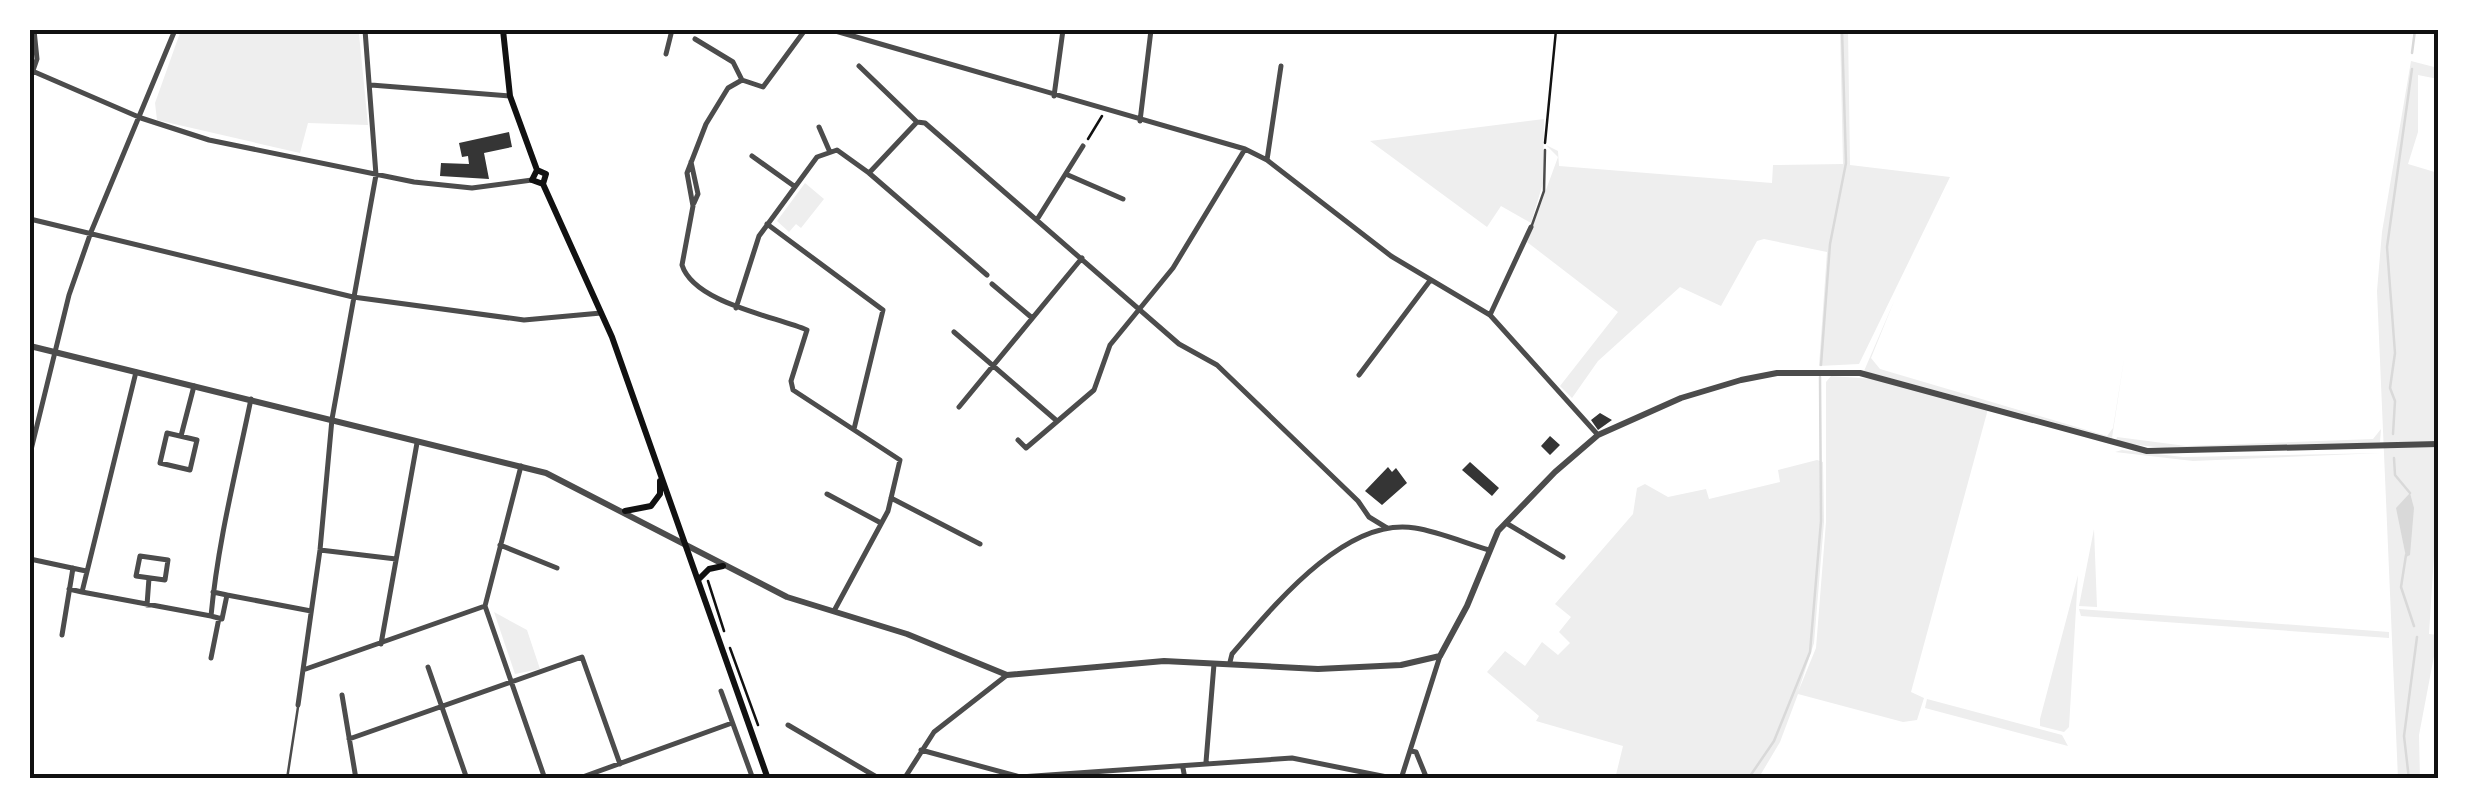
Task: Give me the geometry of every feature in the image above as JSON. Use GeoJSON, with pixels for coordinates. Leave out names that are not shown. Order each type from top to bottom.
{"type":"FeatureCollection","features":[{"type":"Feature","properties":{"kind":"main road"},"geometry":{"type":"LineString","coordinates":[[502,30],[510,96],[537,170],[546,174],[543,184],[602,313],[768,779]]}},
{"type":"Feature","properties":{"kind":"main road"},"geometry":{"type":"LineString","coordinates":[[537,170],[532,180],[543,184]]}},
{"type":"Feature","properties":{"kind":"main road"},"geometry":{"type":"LineString","coordinates":[[624,511],[643,510],[656,502],[660,475]]}},
{"type":"Feature","properties":{"kind":"main road"},"geometry":{"type":"LineString","coordinates":[[698,580],[705,572],[723,566]]}},
{"type":"Feature","properties":{"kind":"street"},"geometry":{"type":"LineString","coordinates":[[30,79],[34,30]]}},
{"type":"Feature","properties":{"kind":"street"},"geometry":{"type":"LineString","coordinates":[[30,454],[90,232],[175,30]]}},
{"type":"Feature","properties":{"kind":"street"},"geometry":{"type":"LineString","coordinates":[[298,705],[320,550],[332,419],[376,175],[366,30]]}},
{"type":"Feature","properties":{"kind":"street"},"geometry":{"type":"LineString","coordinates":[[666,54],[672,30]]}},
{"type":"Feature","properties":{"kind":"street"},"geometry":{"type":"LineString","coordinates":[[695,39],[734,62],[742,80],[757,88],[767,84],[805,30]]}},
{"type":"Feature","properties":{"kind":"street"},"geometry":{"type":"LineString","coordinates":[[832,30],[1245,149],[1267,160],[1429,282],[1490,315],[1598,435]]}},
{"type":"Feature","properties":{"kind":"street"},"geometry":{"type":"LineString","coordinates":[[1054,96],[1063,30]]}},
{"type":"Feature","properties":{"kind":"street"},"geometry":{"type":"LineString","coordinates":[[1140,121],[1152,30]]}},
{"type":"Feature","properties":{"kind":"street"},"geometry":{"type":"LineString","coordinates":[[859,66],[914,114],[917,122]]}},
{"type":"Feature","properties":{"kind":"street"},"geometry":{"type":"LineString","coordinates":[[1267,160],[1280,66]]}},
{"type":"Feature","properties":{"kind":"street"},"geometry":{"type":"LineString","coordinates":[[32,71],[141,118],[209,140],[376,175],[472,188],[532,180]]}},
{"type":"Feature","properties":{"kind":"street"},"geometry":{"type":"LineString","coordinates":[[693,206],[686,184],[706,124],[728,88],[742,80]]}},
{"type":"Feature","properties":{"kind":"street"},"geometry":{"type":"LineString","coordinates":[[371,86],[510,96]]}},
{"type":"Feature","properties":{"kind":"street"},"geometry":{"type":"LineString","coordinates":[[869,173],[917,122]]}},
{"type":"Feature","properties":{"kind":"street"},"geometry":{"type":"LineString","coordinates":[[917,122],[925,123],[1038,218],[1178,344],[1217,365],[1358,501],[1369,517],[1387,528]]}},
{"type":"Feature","properties":{"kind":"street"},"geometry":{"type":"LineString","coordinates":[[819,127],[829,150]]}},
{"type":"Feature","properties":{"kind":"street"},"geometry":{"type":"LineString","coordinates":[[1038,218],[1084,146]]}},
{"type":"Feature","properties":{"kind":"street"},"geometry":{"type":"LineString","coordinates":[[1018,440],[1026,448],[1094,390],[1110,345],[1173,268],[1245,149]]}},
{"type":"Feature","properties":{"kind":"street"},"geometry":{"type":"LineString","coordinates":[[829,150],[843,152],[987,276]]}},
{"type":"Feature","properties":{"kind":"street"},"geometry":{"type":"LineString","coordinates":[[736,308],[743,298],[753,249],[794,186],[829,150]]}},
{"type":"Feature","properties":{"kind":"street"},"geometry":{"type":"LineString","coordinates":[[752,156],[794,186]]}},
{"type":"Feature","properties":{"kind":"street"},"geometry":{"type":"LineString","coordinates":[[692,162],[698,194],[684,271],[736,308],[807,330],[791,381],[793,390],[900,460],[881,523],[834,610]]}},
{"type":"Feature","properties":{"kind":"street"},"geometry":{"type":"LineString","coordinates":[[1068,174],[1123,200]]}},
{"type":"Feature","properties":{"kind":"street"},"geometry":{"type":"LineString","coordinates":[[30,220],[353,297],[524,320],[602,313]]}},
{"type":"Feature","properties":{"kind":"street"},"geometry":{"type":"LineString","coordinates":[[768,224],[883,310],[854,429]]}},
{"type":"Feature","properties":{"kind":"street"},"geometry":{"type":"LineString","coordinates":[[1490,315],[1532,227]]}},
{"type":"Feature","properties":{"kind":"street"},"geometry":{"type":"LineString","coordinates":[[958,407],[1082,258]]}},
{"type":"Feature","properties":{"kind":"street"},"geometry":{"type":"LineString","coordinates":[[1360,376],[1429,282]]}},
{"type":"Feature","properties":{"kind":"street"},"geometry":{"type":"LineString","coordinates":[[992,284],[1032,318]]}},
{"type":"Feature","properties":{"kind":"street"},"geometry":{"type":"LineString","coordinates":[[954,332],[1057,421]]}},
{"type":"Feature","properties":{"kind":"street"},"geometry":{"type":"LineString","coordinates":[[30,346],[555,476],[787,597],[834,610],[1007,675],[1214,661],[1318,670],[1401,664],[1440,656]]}},
{"type":"Feature","properties":{"kind":"street"},"geometry":{"type":"LineString","coordinates":[[82,592],[136,372]]}},
{"type":"Feature","properties":{"kind":"street"},"geometry":{"type":"LineString","coordinates":[[920,750],[1020,777],[1292,758],[1399,779],[1440,656],[1505,522],[1598,435],[1716,386],[1776,373],[1824,372],[1905,382],[2147,451],[2438,444]]}},
{"type":"Feature","properties":{"kind":"street"},"geometry":{"type":"LineString","coordinates":[[182,436],[194,386]]}},
{"type":"Feature","properties":{"kind":"street"},"geometry":{"type":"LineString","coordinates":[[211,658],[221,528],[251,399]]}},
{"type":"Feature","properties":{"kind":"street"},"geometry":{"type":"LineString","coordinates":[[167,433],[182,436],[197,440],[190,470],[160,463],[167,433]]}},
{"type":"Feature","properties":{"kind":"street"},"geometry":{"type":"LineString","coordinates":[[382,644],[417,442]]}},
{"type":"Feature","properties":{"kind":"street"},"geometry":{"type":"LineString","coordinates":[[521,466],[484,606],[545,779]]}},
{"type":"Feature","properties":{"kind":"street"},"geometry":{"type":"LineString","coordinates":[[827,494],[881,523]]}},
{"type":"Feature","properties":{"kind":"street"},"geometry":{"type":"LineString","coordinates":[[891,498],[980,544]]}},
{"type":"Feature","properties":{"kind":"street"},"geometry":{"type":"LineString","coordinates":[[1505,522],[1563,557]]}},
{"type":"Feature","properties":{"kind":"street"},"geometry":{"type":"LineString","coordinates":[[1230,662],[1232,654],[1308,569],[1387,528],[1414,528],[1490,550]]}},
{"type":"Feature","properties":{"kind":"street"},"geometry":{"type":"LineString","coordinates":[[500,545],[556,568]]}},
{"type":"Feature","properties":{"kind":"street"},"geometry":{"type":"LineString","coordinates":[[320,550],[396,558]]}},
{"type":"Feature","properties":{"kind":"street"},"geometry":{"type":"LineString","coordinates":[[140,556],[168,560],[164,580],[148,578],[136,576],[140,556]]}},
{"type":"Feature","properties":{"kind":"street"},"geometry":{"type":"LineString","coordinates":[[30,559],[86,571]]}},
{"type":"Feature","properties":{"kind":"street"},"geometry":{"type":"LineString","coordinates":[[62,635],[73,568]]}},
{"type":"Feature","properties":{"kind":"street"},"geometry":{"type":"LineString","coordinates":[[147,605],[148,578]]}},
{"type":"Feature","properties":{"kind":"street"},"geometry":{"type":"LineString","coordinates":[[69,589],[215,617]]}},
{"type":"Feature","properties":{"kind":"street"},"geometry":{"type":"LineString","coordinates":[[214,592],[311,610]]}},
{"type":"Feature","properties":{"kind":"street"},"geometry":{"type":"LineString","coordinates":[[215,617],[227,595]]}},
{"type":"Feature","properties":{"kind":"street"},"geometry":{"type":"LineString","coordinates":[[304,670],[484,606]]}},
{"type":"Feature","properties":{"kind":"street"},"geometry":{"type":"LineString","coordinates":[[349,739],[582,657],[620,764]]}},
{"type":"Feature","properties":{"kind":"street"},"geometry":{"type":"LineString","coordinates":[[1206,763],[1214,661]]}},
{"type":"Feature","properties":{"kind":"street"},"geometry":{"type":"LineString","coordinates":[[428,666],[467,779]]}},
{"type":"Feature","properties":{"kind":"street"},"geometry":{"type":"LineString","coordinates":[[904,779],[934,732],[1007,675]]}},
{"type":"Feature","properties":{"kind":"street"},"geometry":{"type":"LineString","coordinates":[[721,691],[752,779]]}},
{"type":"Feature","properties":{"kind":"street"},"geometry":{"type":"LineString","coordinates":[[342,696],[356,779]]}},
{"type":"Feature","properties":{"kind":"street"},"geometry":{"type":"LineString","coordinates":[[577,779],[732,723]]}},
{"type":"Feature","properties":{"kind":"street"},"geometry":{"type":"LineString","coordinates":[[788,726],[880,779]]}},
{"type":"Feature","properties":{"kind":"street"},"geometry":{"type":"LineString","coordinates":[[1411,751],[1416,752],[1428,779]]}},
{"type":"Feature","properties":{"kind":"street"},"geometry":{"type":"LineString","coordinates":[[1184,768],[1185,779]]}},
{"type":"Feature","properties":{"kind":"lane"},"geometry":{"type":"LineString","coordinates":[[1532,227],[1544,191],[1545,150]]}},
{"type":"Feature","properties":{"kind":"lane"},"geometry":{"type":"LineString","coordinates":[[287,779],[298,705]]}},
{"type":"Feature","properties":{"kind":"path"},"geometry":{"type":"LineString","coordinates":[[1545,150],[1556,30]]}},
{"type":"Feature","properties":{"kind":"path"},"geometry":{"type":"LineString","coordinates":[[1084,146],[1106,111]]}},
{"type":"Feature","properties":{"kind":"path"},"geometry":{"type":"LineString","coordinates":[[705,572],[759,730]]}},
{"type":"Feature","properties":{"kind":"shaded area"},"geometry":{"type":"Polygon","coordinates":[[[181,30],[359,34],[368,125],[308,123],[300,153],[157,120],[155,103],[181,30]]]}},
{"type":"Feature","properties":{"kind":"shaded area"},"geometry":{"type":"Polygon","coordinates":[[[1840,30],[1848,30],[1850,165],[1950,177],[1859,364],[1819,366],[1827,252],[1764,239],[1757,241],[1721,306],[1680,287],[1598,361],[1572,398],[1560,386],[1618,312],[1527,242],[1558,157],[1546,145],[1558,151],[1559,166],[1772,183],[1773,165],[1843,164],[1840,30]]]}},
{"type":"Feature","properties":{"kind":"shaded area"},"geometry":{"type":"Polygon","coordinates":[[[2411,61],[2438,68],[2438,79],[2418,75],[2418,132],[2408,164],[2438,173],[2438,492],[2429,634],[2438,635],[2419,735],[2420,779],[2398,779],[2377,291],[2382,232],[2411,61]]]}},
{"type":"Feature","properties":{"kind":"shaded area"},"geometry":{"type":"Polygon","coordinates":[[[1544,119],[1543,183],[1531,223],[1501,206],[1487,227],[1370,141],[1544,119]]]}},
{"type":"Feature","properties":{"kind":"shaded area"},"geometry":{"type":"Polygon","coordinates":[[[805,183],[824,199],[801,228],[796,224],[789,232],[777,221],[805,183]]]}},
{"type":"Feature","properties":{"kind":"shaded area"},"geometry":{"type":"Polygon","coordinates":[[[1895,299],[1871,358],[1880,369],[2107,436],[2113,428],[2125,353],[2112,438],[1864,371],[1895,299]]]}},
{"type":"Feature","properties":{"kind":"shaded area"},"geometry":{"type":"Polygon","coordinates":[[[1831,376],[1874,379],[1988,409],[1911,692],[1924,698],[1917,720],[1903,722],[1798,694],[1780,742],[1758,779],[1615,779],[1623,746],[1536,721],[1539,716],[1487,672],[1505,651],[1525,666],[1542,642],[1558,655],[1570,643],[1559,632],[1571,617],[1555,604],[1633,514],[1637,488],[1645,484],[1668,497],[1706,489],[1709,499],[1780,482],[1778,470],[1817,460],[1823,462],[1824,522],[1814,643],[1798,692],[1816,648],[1826,522],[1826,382],[1831,376]]]}},
{"type":"Feature","properties":{"kind":"shaded area"},"geometry":{"type":"Polygon","coordinates":[[[2381,429],[2380,442],[2282,448],[2180,449],[2116,441],[2117,437],[2186,446],[2373,439],[2381,429]]]}},
{"type":"Feature","properties":{"kind":"shaded area"},"geometry":{"type":"Polygon","coordinates":[[[2115,452],[2183,457],[2382,453],[2193,461],[2115,452]]]}},
{"type":"Feature","properties":{"kind":"shaded area"},"geometry":{"type":"Polygon","coordinates":[[[2410,493],[2414,508],[2410,555],[2406,557],[2396,508],[2410,493]]]}},
{"type":"Feature","properties":{"kind":"shaded area"},"geometry":{"type":"Polygon","coordinates":[[[2094,529],[2097,607],[2079,606],[2094,529]]]}},
{"type":"Feature","properties":{"kind":"shaded area"},"geometry":{"type":"Polygon","coordinates":[[[2078,575],[2069,727],[2064,732],[2040,726],[2040,719],[2078,575]]]}},
{"type":"Feature","properties":{"kind":"shaded area"},"geometry":{"type":"Polygon","coordinates":[[[2079,609],[2389,632],[2389,638],[2081,616],[2079,609]]]}},
{"type":"Feature","properties":{"kind":"shaded area"},"geometry":{"type":"Polygon","coordinates":[[[494,612],[527,630],[540,669],[515,674],[494,612]]]}},
{"type":"Feature","properties":{"kind":"shaded area"},"geometry":{"type":"Polygon","coordinates":[[[1927,699],[2062,735],[2068,746],[1925,708],[1927,699]]]}},
{"type":"Feature","properties":{"kind":"building"},"geometry":{"type":"Polygon","coordinates":[[[509,132],[512,147],[484,153],[489,179],[440,176],[441,163],[469,164],[468,156],[462,157],[459,143],[509,132]]]}},
{"type":"Feature","properties":{"kind":"building"},"geometry":{"type":"Polygon","coordinates":[[[1600,413],[1612,420],[1598,430],[1591,420],[1600,413]]]}},
{"type":"Feature","properties":{"kind":"building"},"geometry":{"type":"Polygon","coordinates":[[[1550,436],[1560,445],[1550,455],[1541,446],[1550,436]]]}},
{"type":"Feature","properties":{"kind":"building"},"geometry":{"type":"Polygon","coordinates":[[[1470,462],[1499,488],[1492,496],[1462,470],[1470,462]]]}},
{"type":"Feature","properties":{"kind":"building"},"geometry":{"type":"Polygon","coordinates":[[[1388,467],[1392,472],[1396,468],[1407,483],[1382,505],[1365,491],[1388,467]]]}},
{"type":"Feature","properties":{"kind":"waterway"},"geometry":{"type":"LineString","coordinates":[[1821,365],[1830,244],[1846,163],[1842,30]]}},
{"type":"Feature","properties":{"kind":"waterway"},"geometry":{"type":"LineString","coordinates":[[2412,53],[2415,30]]}},
{"type":"Feature","properties":{"kind":"waterway"},"geometry":{"type":"LineString","coordinates":[[2393,434],[2395,401],[2390,388],[2395,353],[2387,247],[2412,69]]}},
{"type":"Feature","properties":{"kind":"waterway"},"geometry":{"type":"LineString","coordinates":[[1748,779],[1774,741],[1810,652],[1821,521],[1820,377]]}},
{"type":"Feature","properties":{"kind":"waterway"},"geometry":{"type":"LineString","coordinates":[[2394,458],[2395,475],[2410,493]]}},
{"type":"Feature","properties":{"kind":"waterway"},"geometry":{"type":"LineString","coordinates":[[2406,555],[2401,587],[2414,626]]}},
{"type":"Feature","properties":{"kind":"waterway"},"geometry":{"type":"LineString","coordinates":[[2409,779],[2404,736],[2417,637]]}}]}
